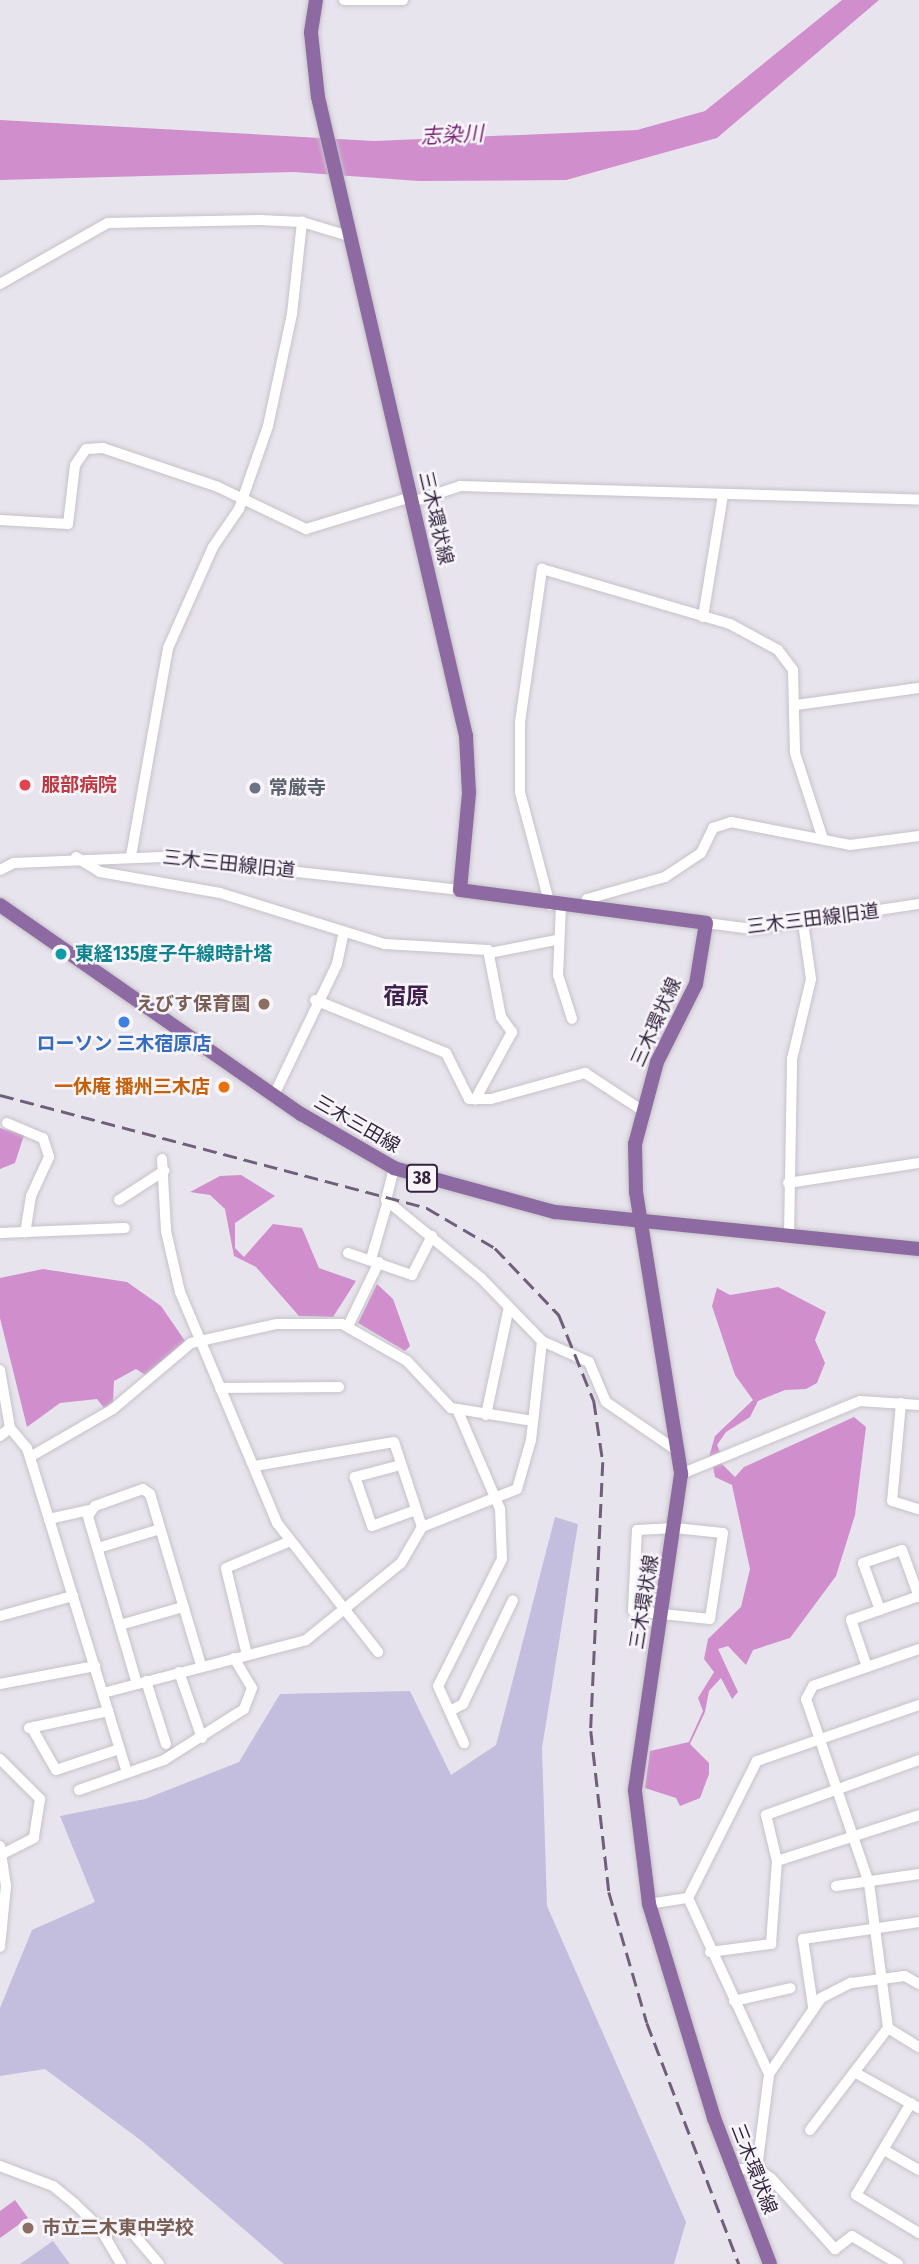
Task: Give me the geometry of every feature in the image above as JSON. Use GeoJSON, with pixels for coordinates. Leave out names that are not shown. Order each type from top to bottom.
{"type":"FeatureCollection","features":[{"type":"Feature","properties":{"kind":"main road","name":"三木環状線"},"geometry":{"type":"LineString","coordinates":[[316,0],[311,33],[321,113],[466,736],[469,793],[460,890]]}},
{"type":"Feature","properties":{"kind":"main road"},"geometry":{"type":"LineString","coordinates":[[460,890],[556,905],[706,923]]}},
{"type":"Feature","properties":{"kind":"main road","name":"三木三田線"},"geometry":{"type":"LineString","coordinates":[[0,905],[274,1095],[394,1168],[505,1203],[641,1222],[919,1249]]}},
{"type":"Feature","properties":{"kind":"main road","name":"三木環状線"},"geometry":{"type":"LineString","coordinates":[[706,923],[696,984],[640,1109],[635,1169],[681,1474],[635,1791],[649,1904],[732,2170],[771,2264]]}},
{"type":"Feature","properties":{"kind":"street"},"geometry":{"type":"LineString","coordinates":[[344,0],[403,0]]}},
{"type":"Feature","properties":{"kind":"street"},"geometry":{"type":"LineString","coordinates":[[131,856],[167,648],[241,502],[280,373],[302,222]]}},
{"type":"Feature","properties":{"kind":"street"},"geometry":{"type":"LineString","coordinates":[[0,284],[108,223],[302,222],[349,236]]}},
{"type":"Feature","properties":{"kind":"street"},"geometry":{"type":"LineString","coordinates":[[0,520],[68,524],[75,465],[86,449],[103,448],[218,486],[241,502],[306,529],[460,486],[919,500]]}},
{"type":"Feature","properties":{"kind":"street"},"geometry":{"type":"LineString","coordinates":[[704,617],[723,495]]}},
{"type":"Feature","properties":{"kind":"street"},"geometry":{"type":"LineString","coordinates":[[572,1019],[560,983],[556,905],[520,792],[520,722],[542,569],[704,617],[778,650],[793,670],[796,705],[795,753],[823,839]]}},
{"type":"Feature","properties":{"kind":"street"},"geometry":{"type":"LineString","coordinates":[[796,705],[919,688]]}},
{"type":"Feature","properties":{"kind":"street"},"geometry":{"type":"LineString","coordinates":[[585,908],[587,899],[665,877],[701,853],[713,828],[731,822],[877,846],[919,836]]}},
{"type":"Feature","properties":{"kind":"street","name":"三木三田線旧道"},"geometry":{"type":"LineString","coordinates":[[0,870],[14,863],[131,856],[460,890]]}},
{"type":"Feature","properties":{"kind":"street"},"geometry":{"type":"LineString","coordinates":[[76,858],[100,872],[188,885],[385,944],[490,953],[556,940]]}},
{"type":"Feature","properties":{"kind":"street","name":"三木三田線旧道"},"geometry":{"type":"LineString","coordinates":[[706,923],[752,929],[919,905]]}},
{"type":"Feature","properties":{"kind":"street"},"geometry":{"type":"LineString","coordinates":[[789,1236],[792,1059],[811,979],[803,923]]}},
{"type":"Feature","properties":{"kind":"street"},"geometry":{"type":"LineString","coordinates":[[274,1095],[315,1000],[337,964],[344,932]]}},
{"type":"Feature","properties":{"kind":"street"},"geometry":{"type":"LineString","coordinates":[[475,1100],[512,1032],[501,1017],[490,953]]}},
{"type":"Feature","properties":{"kind":"street"},"geometry":{"type":"LineString","coordinates":[[315,1000],[446,1054],[464,1093],[475,1100],[585,1073],[640,1109]]}},
{"type":"Feature","properties":{"kind":"street"},"geometry":{"type":"LineString","coordinates":[[7,1123],[43,1138],[49,1157],[31,1196],[25,1233]]}},
{"type":"Feature","properties":{"kind":"street"},"geometry":{"type":"LineString","coordinates":[[162,1159],[166,1231],[200,1339],[220,1388],[288,1542],[378,1652]]}},
{"type":"Feature","properties":{"kind":"street"},"geometry":{"type":"LineString","coordinates":[[788,1183],[919,1163]]}},
{"type":"Feature","properties":{"kind":"street"},"geometry":{"type":"LineString","coordinates":[[348,1326],[375,1260],[394,1168]]}},
{"type":"Feature","properties":{"kind":"street"},"geometry":{"type":"LineString","coordinates":[[120,1200],[164,1171]]}},
{"type":"Feature","properties":{"kind":"street"},"geometry":{"type":"LineString","coordinates":[[387,1201],[432,1236],[542,1341],[589,1362],[606,1402],[679,1452]]}},
{"type":"Feature","properties":{"kind":"street"},"geometry":{"type":"LineString","coordinates":[[0,1233],[125,1228]]}},
{"type":"Feature","properties":{"kind":"street"},"geometry":{"type":"LineString","coordinates":[[348,1253],[375,1260],[412,1275],[432,1236]]}},
{"type":"Feature","properties":{"kind":"street"},"geometry":{"type":"LineString","coordinates":[[486,1415],[509,1307]]}},
{"type":"Feature","properties":{"kind":"street"},"geometry":{"type":"LineString","coordinates":[[30,1457],[106,1415],[200,1339],[277,1324],[348,1326],[407,1361],[457,1409],[495,1498],[502,1559],[438,1686],[464,1743]]}},
{"type":"Feature","properties":{"kind":"street"},"geometry":{"type":"LineString","coordinates":[[103,1693],[201,1665],[306,1640],[342,1606],[401,1563],[422,1527],[517,1489],[533,1420],[542,1341]]}},
{"type":"Feature","properties":{"kind":"street"},"geometry":{"type":"LineString","coordinates":[[0,1370],[10,1428],[30,1457],[126,1770]]}},
{"type":"Feature","properties":{"kind":"street"},"geometry":{"type":"LineString","coordinates":[[220,1388],[339,1387]]}},
{"type":"Feature","properties":{"kind":"street"},"geometry":{"type":"LineString","coordinates":[[681,1474],[860,1401],[919,1405]]}},
{"type":"Feature","properties":{"kind":"street"},"geometry":{"type":"LineString","coordinates":[[901,1403],[892,1501],[919,1509]]}},
{"type":"Feature","properties":{"kind":"street"},"geometry":{"type":"LineString","coordinates":[[457,1409],[533,1420]]}},
{"type":"Feature","properties":{"kind":"street"},"geometry":{"type":"LineString","coordinates":[[0,1436],[10,1428]]}},
{"type":"Feature","properties":{"kind":"street"},"geometry":{"type":"LineString","coordinates":[[255,1466],[394,1442],[422,1527]]}},
{"type":"Feature","properties":{"kind":"street"},"geometry":{"type":"LineString","coordinates":[[401,1465],[355,1477],[372,1526],[416,1510]]}},
{"type":"Feature","properties":{"kind":"street"},"geometry":{"type":"LineString","coordinates":[[49,1519],[90,1510],[143,1489],[160,1530],[201,1665]]}},
{"type":"Feature","properties":{"kind":"street"},"geometry":{"type":"LineString","coordinates":[[90,1510],[120,1625],[166,1744]]}},
{"type":"Feature","properties":{"kind":"street"},"geometry":{"type":"LineString","coordinates":[[675,1528],[723,1533],[710,1619],[661,1614],[634,1611],[637,1530],[675,1528]]}},
{"type":"Feature","properties":{"kind":"street"},"geometry":{"type":"LineString","coordinates":[[98,1548],[160,1530]]}},
{"type":"Feature","properties":{"kind":"street"},"geometry":{"type":"LineString","coordinates":[[247,1655],[226,1568],[288,1542]]}},
{"type":"Feature","properties":{"kind":"street"},"geometry":{"type":"LineString","coordinates":[[867,1667],[851,1620],[880,1610],[919,1596],[902,1550],[863,1563],[880,1610]]}},
{"type":"Feature","properties":{"kind":"street"},"geometry":{"type":"LineString","coordinates":[[0,1616],[73,1596]]}},
{"type":"Feature","properties":{"kind":"street"},"geometry":{"type":"LineString","coordinates":[[450,1711],[463,1704],[513,1600]]}},
{"type":"Feature","properties":{"kind":"street"},"geometry":{"type":"LineString","coordinates":[[120,1625],[183,1607]]}},
{"type":"Feature","properties":{"kind":"street"},"geometry":{"type":"LineString","coordinates":[[810,2130],[888,2028],[869,1883],[806,1699],[813,1686],[919,1649]]}},
{"type":"Feature","properties":{"kind":"street"},"geometry":{"type":"LineString","coordinates":[[79,1790],[126,1770],[164,1760],[202,1738],[252,1698],[234,1658]]}},
{"type":"Feature","properties":{"kind":"street"},"geometry":{"type":"LineString","coordinates":[[0,1684],[94,1666]]}},
{"type":"Feature","properties":{"kind":"street"},"geometry":{"type":"LineString","coordinates":[[179,1672],[202,1738]]}},
{"type":"Feature","properties":{"kind":"street"},"geometry":{"type":"LineString","coordinates":[[769,2074],[710,1952],[688,1898],[750,1769],[821,1739],[919,1705]]}},
{"type":"Feature","properties":{"kind":"street"},"geometry":{"type":"LineString","coordinates":[[108,1711],[30,1728],[56,1770],[120,1749]]}},
{"type":"Feature","properties":{"kind":"street"},"geometry":{"type":"LineString","coordinates":[[0,1759],[40,1799],[34,1838],[1,1850],[0,1947]]}},
{"type":"Feature","properties":{"kind":"street"},"geometry":{"type":"LineString","coordinates":[[710,1952],[771,1944],[777,1861],[766,1815],[837,1787],[919,1760]]}},
{"type":"Feature","properties":{"kind":"street"},"geometry":{"type":"LineString","coordinates":[[777,1861],[919,1815]]}},
{"type":"Feature","properties":{"kind":"street"},"geometry":{"type":"LineString","coordinates":[[836,1886],[919,1874]]}},
{"type":"Feature","properties":{"kind":"street"},"geometry":{"type":"LineString","coordinates":[[649,1904],[688,1898]]}},
{"type":"Feature","properties":{"kind":"street"},"geometry":{"type":"LineString","coordinates":[[813,2006],[803,1939],[919,1922]]}},
{"type":"Feature","properties":{"kind":"street"},"geometry":{"type":"LineString","coordinates":[[757,2168],[769,2074],[813,2006],[851,1983],[905,1976],[919,1984]]}},
{"type":"Feature","properties":{"kind":"street"},"geometry":{"type":"LineString","coordinates":[[734,2001],[791,1989]]}},
{"type":"Feature","properties":{"kind":"street"},"geometry":{"type":"LineString","coordinates":[[888,2028],[919,2047]]}},
{"type":"Feature","properties":{"kind":"street"},"geometry":{"type":"LineString","coordinates":[[856,2073],[915,2106],[856,2195],[919,2232]]}},
{"type":"Feature","properties":{"kind":"street"},"geometry":{"type":"LineString","coordinates":[[884,2150],[919,2170]]}},
{"type":"Feature","properties":{"kind":"street"},"geometry":{"type":"LineString","coordinates":[[0,2166],[53,2186],[100,2228],[121,2264]]}},
{"type":"Feature","properties":{"kind":"street"},"geometry":{"type":"LineString","coordinates":[[732,2170],[757,2168]]}},
{"type":"Feature","properties":{"kind":"street"},"geometry":{"type":"LineString","coordinates":[[757,2168],[835,2249],[852,2236],[884,2260],[898,2264]]}},
{"type":"Feature","properties":{"kind":"street"},"geometry":{"type":"LineString","coordinates":[[100,2228],[131,2231],[159,2264]]}},
{"type":"Feature","properties":{"kind":"shaded area"},"geometry":{"type":"Polygon","coordinates":[[[842,0],[879,0],[717,138],[566,180],[419,181],[294,172],[0,180],[0,120],[374,141],[637,130],[705,111],[842,0]]]}},
{"type":"Feature","properties":{"kind":"shaded area"},"geometry":{"type":"Polygon","coordinates":[[[0,1128],[24,1135],[15,1163],[0,1169],[0,1128]]]}},
{"type":"Feature","properties":{"kind":"shaded area"},"geometry":{"type":"Polygon","coordinates":[[[241,1175],[275,1196],[235,1223],[235,1248],[244,1257],[273,1224],[302,1228],[319,1268],[356,1281],[333,1317],[299,1316],[256,1267],[234,1256],[225,1209],[210,1195],[190,1192],[220,1176],[241,1175]]]}},
{"type":"Feature","properties":{"kind":"shaded area"},"geometry":{"type":"Polygon","coordinates":[[[43,1269],[127,1282],[161,1306],[185,1341],[147,1376],[136,1369],[114,1381],[113,1402],[104,1408],[97,1399],[60,1403],[27,1427],[0,1318],[0,1278],[43,1269]]]}},
{"type":"Feature","properties":{"kind":"shaded area"},"geometry":{"type":"Polygon","coordinates":[[[377,1284],[393,1299],[410,1346],[405,1351],[358,1323],[377,1284]]]}},
{"type":"Feature","properties":{"kind":"shaded area"},"geometry":{"type":"Polygon","coordinates":[[[778,1287],[826,1312],[815,1340],[825,1363],[817,1383],[806,1389],[785,1390],[758,1401],[750,1417],[726,1432],[717,1445],[720,1452],[709,1457],[715,1436],[753,1400],[735,1375],[712,1306],[717,1288],[730,1295],[778,1287]]]}},
{"type":"Feature","properties":{"kind":"shaded area"},"geometry":{"type":"Polygon","coordinates":[[[854,1417],[866,1427],[855,1515],[836,1576],[790,1638],[753,1650],[746,1665],[728,1646],[718,1649],[738,1692],[732,1699],[721,1678],[709,1691],[705,1712],[690,1744],[709,1763],[709,1774],[700,1798],[680,1806],[676,1798],[645,1788],[650,1751],[689,1742],[703,1711],[698,1698],[714,1672],[704,1659],[708,1639],[741,1607],[750,1569],[732,1485],[715,1477],[713,1467],[721,1463],[735,1477],[744,1467],[854,1417]]]}},
{"type":"Feature","properties":{"kind":"shaded area"},"geometry":{"type":"Polygon","coordinates":[[[555,1517],[578,1524],[542,1748],[547,1906],[686,2222],[674,2264],[284,2264],[143,2142],[45,2069],[0,2076],[0,2008],[32,1930],[95,1902],[60,1816],[145,1799],[239,1762],[280,1694],[410,1691],[451,1775],[496,1745],[555,1517]]]}},
{"type":"Feature","properties":{"kind":"shaded area"},"geometry":{"type":"Polygon","coordinates":[[[15,2200],[28,2218],[0,2238],[0,2211],[15,2200]]]}},
{"type":"Feature","properties":{"kind":"shaded area"},"geometry":{"type":"Polygon","coordinates":[[[53,2241],[70,2264],[20,2264],[53,2241]]]}},
{"type":"Feature","properties":{"kind":"railway"},"geometry":{"type":"LineString","coordinates":[[0,1095],[427,1208],[495,1248],[559,1315],[594,1401],[603,1462],[591,1731],[609,1892],[647,2023],[739,2264]]}},
{"type":"Feature","properties":{"kind":"place","name":"服部病院"},"geometry":{"type":"Point","coordinates":[25,785]}},
{"type":"Feature","properties":{"kind":"place","name":"常厳寺"},"geometry":{"type":"Point","coordinates":[255,788]}},
{"type":"Feature","properties":{"kind":"place","name":"東経135度子午線時計塔"},"geometry":{"type":"Point","coordinates":[61,954]}},
{"type":"Feature","properties":{"kind":"place","name":"えびす保育園"},"geometry":{"type":"Point","coordinates":[264,1004]}},
{"type":"Feature","properties":{"kind":"place","name":"ローソン 三木宿原店"},"geometry":{"type":"Point","coordinates":[124,1022]}},
{"type":"Feature","properties":{"kind":"place","name":"一休庵 播州三木店"},"geometry":{"type":"Point","coordinates":[224,1087]}},
{"type":"Feature","properties":{"kind":"place","name":"市立三木東中学校"},"geometry":{"type":"Point","coordinates":[28,2228]}},
{"type":"Feature","properties":{"kind":"district","name":"宿原"},"geometry":{"type":"Point","coordinates":[406,996]}},
{"type":"Feature","properties":{"kind":"water label","name":"志染川"},"geometry":{"type":"Point","coordinates":[452,135]}}]}
